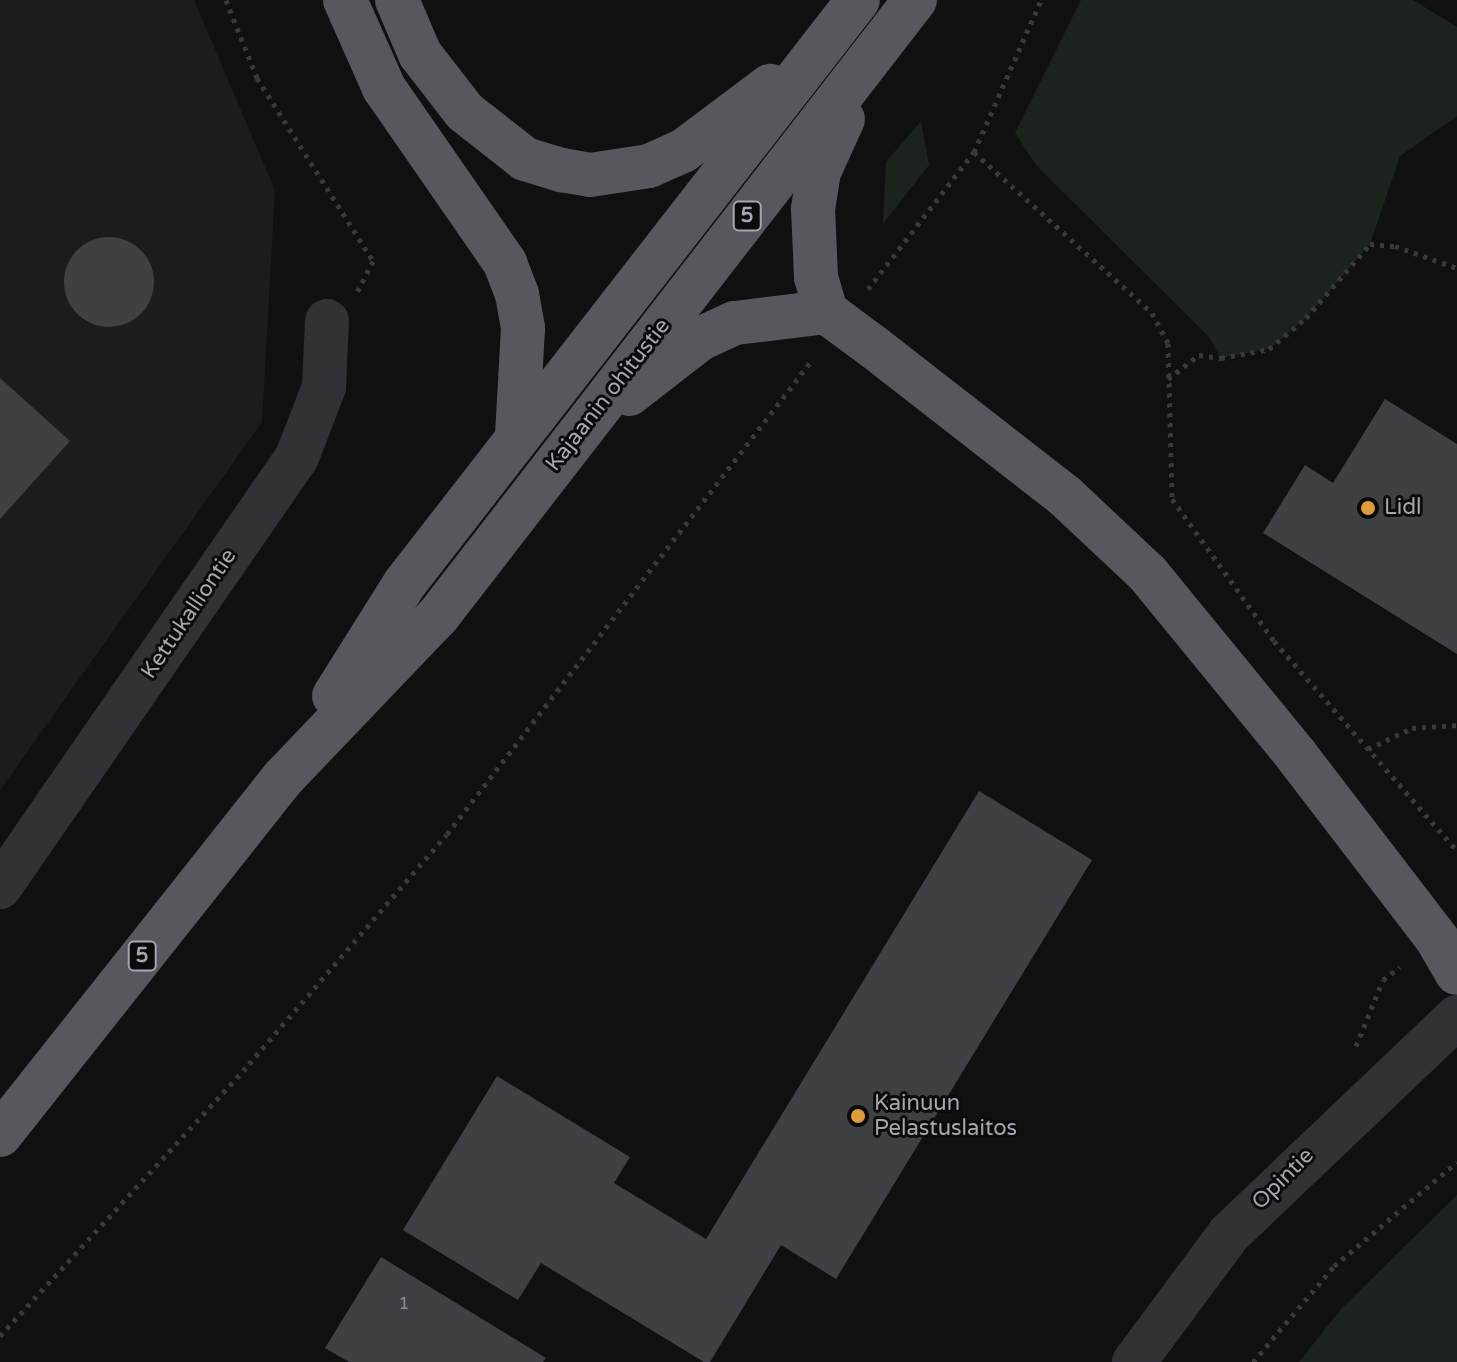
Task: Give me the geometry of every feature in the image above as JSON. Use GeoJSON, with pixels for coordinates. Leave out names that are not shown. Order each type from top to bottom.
{"type":"FeatureCollection","features":[{"type":"Feature","properties":{"kind":"highway"},"geometry":{"type":"LineString","coordinates":[[345,0],[384,88],[505,263],[517,294],[523,328],[517,435]]}},
{"type":"Feature","properties":{"kind":"highway"},"geometry":{"type":"LineString","coordinates":[[397,0],[404,24],[439,83],[496,141],[525,159],[590,175],[649,166],[683,151],[814,55]]}},
{"type":"Feature","properties":{"kind":"highway","name":"Kajaanin ohitustie"},"geometry":{"type":"LineString","coordinates":[[284,777],[405,583],[858,0]]}},
{"type":"Feature","properties":{"kind":"highway","name":"Kajaanin ohitustie"},"geometry":{"type":"LineString","coordinates":[[0,1135],[284,777],[438,616],[915,0]]}},
{"type":"Feature","properties":{"kind":"highway"},"geometry":{"type":"LineString","coordinates":[[869,58],[819,172],[813,209],[816,277],[836,318],[1065,496],[1148,574],[1296,755],[1437,939],[1457,973]]}},
{"type":"Feature","properties":{"kind":"highway"},"geometry":{"type":"LineString","coordinates":[[579,432],[700,339],[735,323],[836,318]]}},
{"type":"Feature","properties":{"kind":"street","name":"Kettukalliontie"},"geometry":{"type":"LineString","coordinates":[[0,887],[297,457],[324,387],[327,321]]}},
{"type":"Feature","properties":{"kind":"street","name":"Opintie"},"geometry":{"type":"LineString","coordinates":[[1134,1362],[1229,1234],[1457,1017]]}},
{"type":"Feature","properties":{"kind":"path"},"geometry":{"type":"LineString","coordinates":[[226,0],[257,78],[373,261],[362,288],[327,321]]}},
{"type":"Feature","properties":{"kind":"path"},"geometry":{"type":"LineString","coordinates":[[0,1336],[249,1064],[447,834],[836,318],[974,152],[1041,0]]}},
{"type":"Feature","properties":{"kind":"path"},"geometry":{"type":"LineString","coordinates":[[974,152],[1152,313],[1168,343],[1172,499],[1274,641],[1457,851]]}},
{"type":"Feature","properties":{"kind":"path"},"geometry":{"type":"LineString","coordinates":[[1168,379],[1199,355],[1221,358],[1269,349],[1306,318],[1370,244],[1395,246],[1457,268]]}},
{"type":"Feature","properties":{"kind":"path"},"geometry":{"type":"LineString","coordinates":[[1368,749],[1412,728],[1457,725]]}},
{"type":"Feature","properties":{"kind":"path"},"geometry":{"type":"LineString","coordinates":[[1253,1362],[1334,1266],[1457,1162]]}},
{"type":"Feature","properties":{"kind":"shaded area"},"geometry":{"type":"Polygon","coordinates":[[[0,0],[194,0],[275,190],[262,422],[0,790],[0,0]]]}},
{"type":"Feature","properties":{"kind":"shaded area"},"geometry":{"type":"Polygon","coordinates":[[[1081,0],[1413,0],[1457,27],[1457,116],[1400,156],[1370,244],[1306,318],[1269,349],[1221,358],[1208,336],[1036,165],[1015,133],[1081,0]]]}},
{"type":"Feature","properties":{"kind":"shaded area"},"geometry":{"type":"Polygon","coordinates":[[[921,121],[929,165],[883,224],[886,162],[921,121]]]}},
{"type":"Feature","properties":{"kind":"shaded area"},"geometry":{"type":"Polygon","coordinates":[[[1457,1195],[1457,1362],[1299,1362],[1341,1309],[1457,1195]]]}},
{"type":"Feature","properties":{"kind":"building"},"geometry":{"type":"Polygon","coordinates":[[[100,237],[118,237],[134,244],[147,257],[154,273],[154,291],[147,307],[134,320],[118,327],[100,327],[84,320],[71,307],[64,291],[64,273],[71,257],[84,244],[100,237]]]}},
{"type":"Feature","properties":{"kind":"building"},"geometry":{"type":"Polygon","coordinates":[[[0,378],[70,441],[0,519],[0,378]]]}},
{"type":"Feature","properties":{"kind":"building","name":"Lidl"},"geometry":{"type":"Polygon","coordinates":[[[1385,399],[1457,444],[1457,654],[1263,533],[1305,465],[1333,483],[1385,399]]]}},
{"type":"Feature","properties":{"kind":"building","name":"Kainuun Pelastuslaitos"},"geometry":{"type":"Polygon","coordinates":[[[979,791],[1092,860],[836,1279],[781,1245],[710,1362],[704,1362],[541,1263],[518,1300],[403,1230],[497,1076],[630,1157],[614,1183],[706,1239],[979,791]]]}},
{"type":"Feature","properties":{"kind":"building"},"geometry":{"type":"Polygon","coordinates":[[[381,1257],[546,1358],[543,1362],[349,1362],[325,1348],[381,1257]]]}},
{"type":"Feature","properties":{"kind":"place","name":"Lidl"},"geometry":{"type":"Point","coordinates":[1368,508]}},
{"type":"Feature","properties":{"kind":"place","name":"Kainuun Pelastuslaitos"},"geometry":{"type":"Point","coordinates":[858,1116]}}]}
